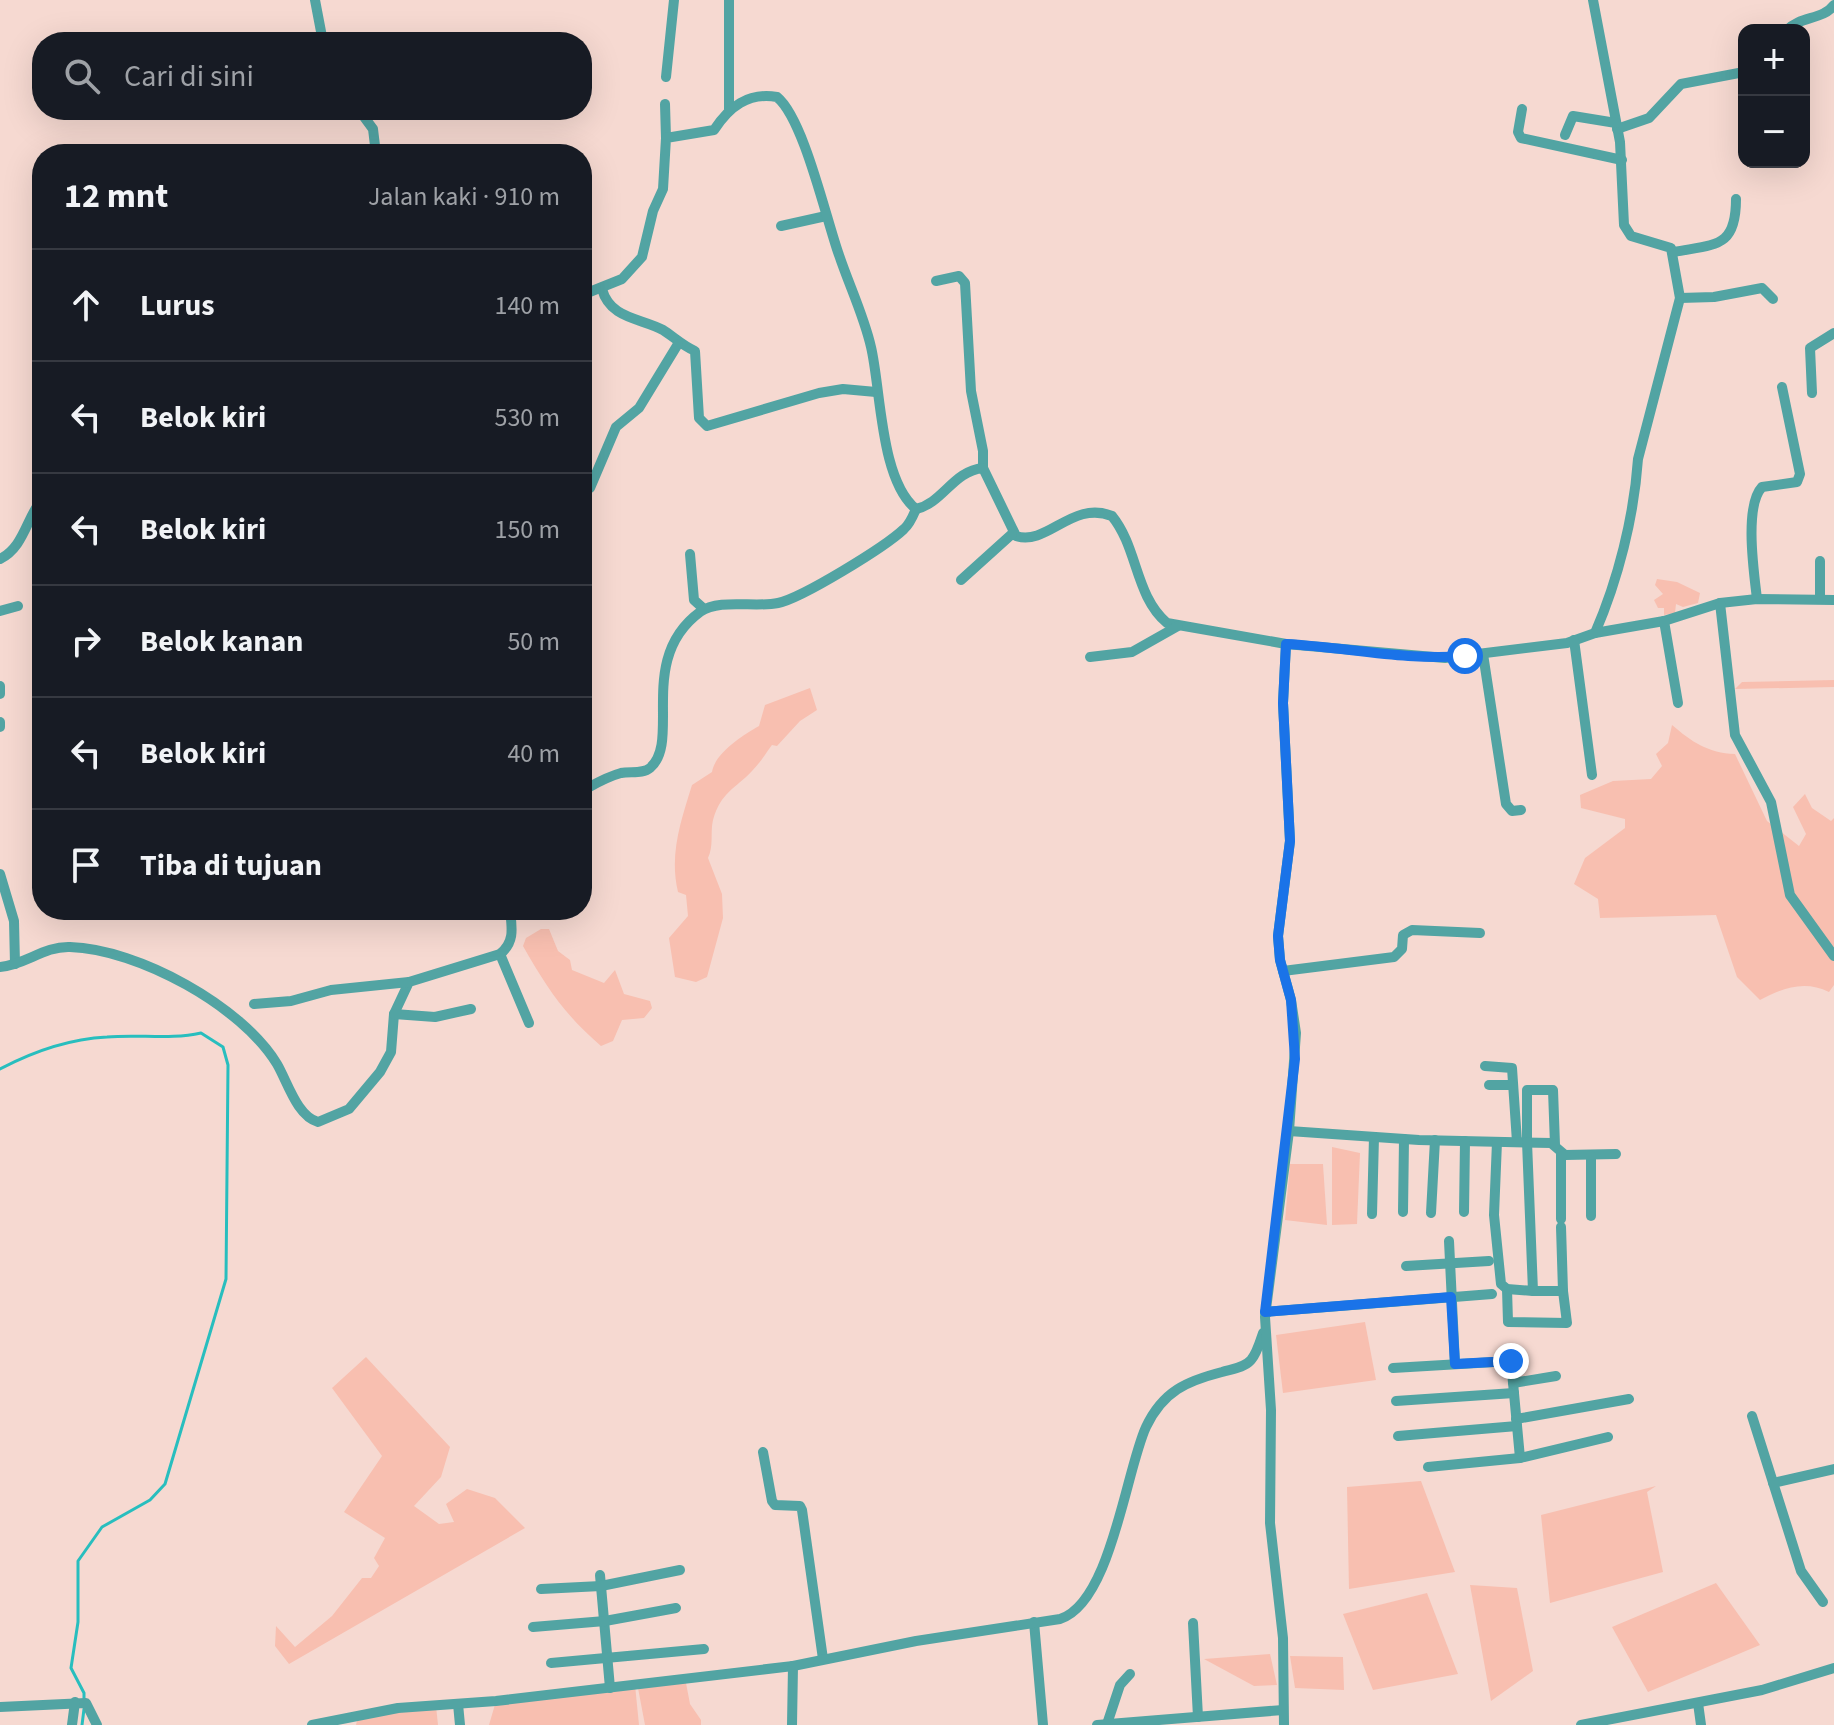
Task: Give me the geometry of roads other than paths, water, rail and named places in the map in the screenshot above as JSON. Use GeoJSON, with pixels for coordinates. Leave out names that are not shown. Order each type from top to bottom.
{"type":"FeatureCollection","features":[{"type":"Feature","properties":{"kind":"street"},"geometry":{"type":"LineString","coordinates":[[315,0],[321,32]]}},
{"type":"Feature","properties":{"kind":"street"},"geometry":{"type":"LineString","coordinates":[[666,77],[674,0]]}},
{"type":"Feature","properties":{"kind":"street"},"geometry":{"type":"LineString","coordinates":[[729,0],[729,109]]}},
{"type":"Feature","properties":{"kind":"street"},"geometry":{"type":"LineString","coordinates":[[1593,0],[1622,160],[1627,232],[1674,252],[1717,243],[1730,236],[1736,221],[1736,199]]}},
{"type":"Feature","properties":{"kind":"street"},"geometry":{"type":"LineString","coordinates":[[1795,24],[1827,13],[1834,5]]}},
{"type":"Feature","properties":{"kind":"street"},"geometry":{"type":"LineString","coordinates":[[1565,135],[1573,116],[1617,126],[1649,118],[1681,84],[1738,73]]}},
{"type":"Feature","properties":{"kind":"street"},"geometry":{"type":"LineString","coordinates":[[666,138],[714,130],[729,109],[751,98],[768,96],[781,99],[799,133],[870,343],[876,392],[895,473],[905,497],[916,509]]}},
{"type":"Feature","properties":{"kind":"street"},"geometry":{"type":"LineString","coordinates":[[592,292],[624,277],[644,252],[653,211],[663,189],[665,104]]}},
{"type":"Feature","properties":{"kind":"street"},"geometry":{"type":"LineString","coordinates":[[1522,109],[1518,131],[1521,138],[1622,160]]}},
{"type":"Feature","properties":{"kind":"street"},"geometry":{"type":"LineString","coordinates":[[366,120],[373,129],[375,144]]}},
{"type":"Feature","properties":{"kind":"street"},"geometry":{"type":"LineString","coordinates":[[781,226],[826,216]]}},
{"type":"Feature","properties":{"kind":"street"},"geometry":{"type":"LineString","coordinates":[[1595,633],[1611,588],[1636,488],[1638,459],[1680,298],[1674,252]]}},
{"type":"Feature","properties":{"kind":"street"},"geometry":{"type":"LineString","coordinates":[[936,281],[959,276],[965,283],[971,391],[983,451],[983,468],[1012,534]]}},
{"type":"Feature","properties":{"kind":"street"},"geometry":{"type":"LineString","coordinates":[[1680,298],[1714,297],[1762,288],[1773,299]]}},
{"type":"Feature","properties":{"kind":"street"},"geometry":{"type":"LineString","coordinates":[[602,289],[606,301],[616,310],[662,330],[696,354],[699,418],[707,426],[819,393],[843,389],[876,392]]}},
{"type":"Feature","properties":{"kind":"street"},"geometry":{"type":"LineString","coordinates":[[1812,393],[1810,348],[1834,333]]}},
{"type":"Feature","properties":{"kind":"street"},"geometry":{"type":"LineString","coordinates":[[592,483],[616,427],[639,408],[678,344]]}},
{"type":"Feature","properties":{"kind":"street"},"geometry":{"type":"LineString","coordinates":[[1757,599],[1752,542],[1756,494],[1762,487],[1797,482],[1800,474],[1782,387]]}},
{"type":"Feature","properties":{"kind":"street"},"geometry":{"type":"LineString","coordinates":[[592,785],[602,779],[646,771],[656,760],[663,741],[662,681],[667,658],[689,621],[704,609],[762,605],[792,598],[879,548],[905,528],[916,509],[927,506],[962,473],[983,468]]}},
{"type":"Feature","properties":{"kind":"street"},"geometry":{"type":"LineString","coordinates":[[0,559],[18,546],[32,512]]}},
{"type":"Feature","properties":{"kind":"street"},"geometry":{"type":"LineString","coordinates":[[1012,534],[1032,537],[1079,514],[1094,512],[1112,516],[1127,541],[1153,610],[1167,623],[1286,644],[1346,647],[1415,658],[1483,654],[1574,640],[1595,633],[1664,621],[1720,603],[1757,599],[1834,600]]}},
{"type":"Feature","properties":{"kind":"street"},"geometry":{"type":"LineString","coordinates":[[961,580],[1012,534]]}},
{"type":"Feature","properties":{"kind":"street"},"geometry":{"type":"LineString","coordinates":[[690,554],[694,600],[704,609]]}},
{"type":"Feature","properties":{"kind":"street"},"geometry":{"type":"LineString","coordinates":[[1820,561],[1820,599]]}},
{"type":"Feature","properties":{"kind":"street"},"geometry":{"type":"LineString","coordinates":[[1720,603],[1735,735],[1771,802],[1790,895],[1834,956]]}},
{"type":"Feature","properties":{"kind":"street"},"geometry":{"type":"LineString","coordinates":[[0,611],[18,606]]}},
{"type":"Feature","properties":{"kind":"street"},"geometry":{"type":"LineString","coordinates":[[1664,621],[1678,703]]}},
{"type":"Feature","properties":{"kind":"street"},"geometry":{"type":"LineString","coordinates":[[1090,657],[1132,652],[1178,626]]}},
{"type":"Feature","properties":{"kind":"street"},"geometry":{"type":"LineString","coordinates":[[1574,640],[1592,775]]}},
{"type":"Feature","properties":{"kind":"street"},"geometry":{"type":"LineString","coordinates":[[1284,1725],[1283,1638],[1270,1523],[1271,1410],[1265,1312],[1289,1131],[1296,1033],[1278,932],[1290,841],[1283,703],[1286,644]]}},
{"type":"Feature","properties":{"kind":"street"},"geometry":{"type":"LineString","coordinates":[[1483,654],[1506,804],[1512,811],[1521,810]]}},
{"type":"Feature","properties":{"kind":"street"},"geometry":{"type":"LineString","coordinates":[[0,686],[0,694]]}},
{"type":"Feature","properties":{"kind":"street"},"geometry":{"type":"LineString","coordinates":[[0,874],[14,921],[15,964]]}},
{"type":"Feature","properties":{"kind":"street"},"geometry":{"type":"LineString","coordinates":[[254,1004],[291,1001],[331,990],[409,982],[500,954],[508,948],[513,936],[511,920]]}},
{"type":"Feature","properties":{"kind":"street"},"geometry":{"type":"LineString","coordinates":[[1283,971],[1394,957],[1402,949],[1403,935],[1412,930],[1480,933]]}},
{"type":"Feature","properties":{"kind":"street"},"geometry":{"type":"LineString","coordinates":[[0,967],[52,948],[71,947],[117,956],[199,991],[251,1029],[269,1052],[304,1114],[318,1122],[344,1113],[380,1072],[391,1052],[394,1014],[409,982]]}},
{"type":"Feature","properties":{"kind":"street"},"geometry":{"type":"LineString","coordinates":[[500,954],[529,1023]]}},
{"type":"Feature","properties":{"kind":"street"},"geometry":{"type":"LineString","coordinates":[[394,1014],[435,1017],[471,1009]]}},
{"type":"Feature","properties":{"kind":"street"},"geometry":{"type":"LineString","coordinates":[[1485,1066],[1512,1068],[1524,1141]]}},
{"type":"Feature","properties":{"kind":"street"},"geometry":{"type":"LineString","coordinates":[[1489,1085],[1513,1085]]}},
{"type":"Feature","properties":{"kind":"street"},"geometry":{"type":"LineString","coordinates":[[1507,1289],[1508,1322],[1567,1323],[1553,1090],[1527,1090],[1524,1141],[1533,1291]]}},
{"type":"Feature","properties":{"kind":"street"},"geometry":{"type":"LineString","coordinates":[[1289,1131],[1404,1139],[1524,1141],[1591,1155],[1616,1154]]}},
{"type":"Feature","properties":{"kind":"street"},"geometry":{"type":"LineString","coordinates":[[1372,1214],[1374,1137]]}},
{"type":"Feature","properties":{"kind":"street"},"geometry":{"type":"LineString","coordinates":[[1403,1212],[1404,1139]]}},
{"type":"Feature","properties":{"kind":"street"},"geometry":{"type":"LineString","coordinates":[[1431,1213],[1435,1140]]}},
{"type":"Feature","properties":{"kind":"street"},"geometry":{"type":"LineString","coordinates":[[1464,1212],[1465,1141]]}},
{"type":"Feature","properties":{"kind":"street"},"geometry":{"type":"LineString","coordinates":[[1497,1142],[1494,1215],[1501,1284],[1507,1289],[1563,1291]]}},
{"type":"Feature","properties":{"kind":"street"},"geometry":{"type":"LineString","coordinates":[[1591,1155],[1591,1216]]}},
{"type":"Feature","properties":{"kind":"street"},"geometry":{"type":"LineString","coordinates":[[1449,1241],[1455,1364]]}},
{"type":"Feature","properties":{"kind":"street"},"geometry":{"type":"LineString","coordinates":[[1406,1266],[1489,1261]]}},
{"type":"Feature","properties":{"kind":"street"},"geometry":{"type":"LineString","coordinates":[[1265,1312],[1492,1294]]}},
{"type":"Feature","properties":{"kind":"street"},"geometry":{"type":"LineString","coordinates":[[312,1725],[380,1711],[793,1666],[1068,1616],[1088,1592],[1121,1517],[1135,1455],[1162,1400],[1182,1384],[1243,1366],[1256,1353],[1266,1327]]}},
{"type":"Feature","properties":{"kind":"street"},"geometry":{"type":"LineString","coordinates":[[1393,1368],[1511,1361],[1520,1458]]}},
{"type":"Feature","properties":{"kind":"street"},"geometry":{"type":"LineString","coordinates":[[1396,1401],[1513,1388],[1556,1376]]}},
{"type":"Feature","properties":{"kind":"street"},"geometry":{"type":"LineString","coordinates":[[1398,1436],[1516,1423],[1629,1399]]}},
{"type":"Feature","properties":{"kind":"street"},"geometry":{"type":"LineString","coordinates":[[1752,1416],[1801,1571],[1823,1602]]}},
{"type":"Feature","properties":{"kind":"street"},"geometry":{"type":"LineString","coordinates":[[1428,1467],[1520,1458],[1608,1437]]}},
{"type":"Feature","properties":{"kind":"street"},"geometry":{"type":"LineString","coordinates":[[763,1452],[772,1501],[775,1505],[800,1506],[802,1510],[823,1659]]}},
{"type":"Feature","properties":{"kind":"street"},"geometry":{"type":"LineString","coordinates":[[1773,1483],[1834,1469]]}},
{"type":"Feature","properties":{"kind":"street"},"geometry":{"type":"LineString","coordinates":[[541,1589],[680,1570]]}},
{"type":"Feature","properties":{"kind":"street"},"geometry":{"type":"LineString","coordinates":[[600,1580],[610,1688]]}},
{"type":"Feature","properties":{"kind":"street"},"geometry":{"type":"LineString","coordinates":[[533,1627],[605,1621],[676,1608]]}},
{"type":"Feature","properties":{"kind":"street"},"geometry":{"type":"LineString","coordinates":[[1034,1622],[1043,1725]]}},
{"type":"Feature","properties":{"kind":"street"},"geometry":{"type":"LineString","coordinates":[[1193,1623],[1198,1717]]}},
{"type":"Feature","properties":{"kind":"street"},"geometry":{"type":"LineString","coordinates":[[551,1663],[704,1649]]}},
{"type":"Feature","properties":{"kind":"street"},"geometry":{"type":"LineString","coordinates":[[792,1725],[793,1666]]}},
{"type":"Feature","properties":{"kind":"street"},"geometry":{"type":"LineString","coordinates":[[1581,1725],[1784,1685],[1834,1668]]}},
{"type":"Feature","properties":{"kind":"street"},"geometry":{"type":"LineString","coordinates":[[1107,1724],[1120,1685],[1130,1674]]}},
{"type":"Feature","properties":{"kind":"street"},"geometry":{"type":"LineString","coordinates":[[0,1707],[80,1702]]}},
{"type":"Feature","properties":{"kind":"street"},"geometry":{"type":"LineString","coordinates":[[72,1725],[80,1702]]}},
{"type":"Feature","properties":{"kind":"street"},"geometry":{"type":"LineString","coordinates":[[80,1702],[97,1725]]}},
{"type":"Feature","properties":{"kind":"street"},"geometry":{"type":"LineString","coordinates":[[1698,1703],[1701,1725]]}},
{"type":"Feature","properties":{"kind":"street"},"geometry":{"type":"LineString","coordinates":[[458,1704],[460,1725]]}},
{"type":"Feature","properties":{"kind":"street"},"geometry":{"type":"LineString","coordinates":[[1097,1725],[1283,1710]]}},
{"type":"Feature","properties":{"kind":"waterway"},"geometry":{"type":"LineString","coordinates":[[0,1069],[39,1051],[79,1040],[201,1033],[223,1047],[228,1065],[226,1279],[165,1484],[150,1500],[102,1527],[78,1561],[78,1622],[71,1668],[84,1693],[84,1701]]}},
{"type":"Feature","properties":{"kind":"waterway"},"geometry":{"type":"LineString","coordinates":[[82,1725],[84,1709]]}}]}
